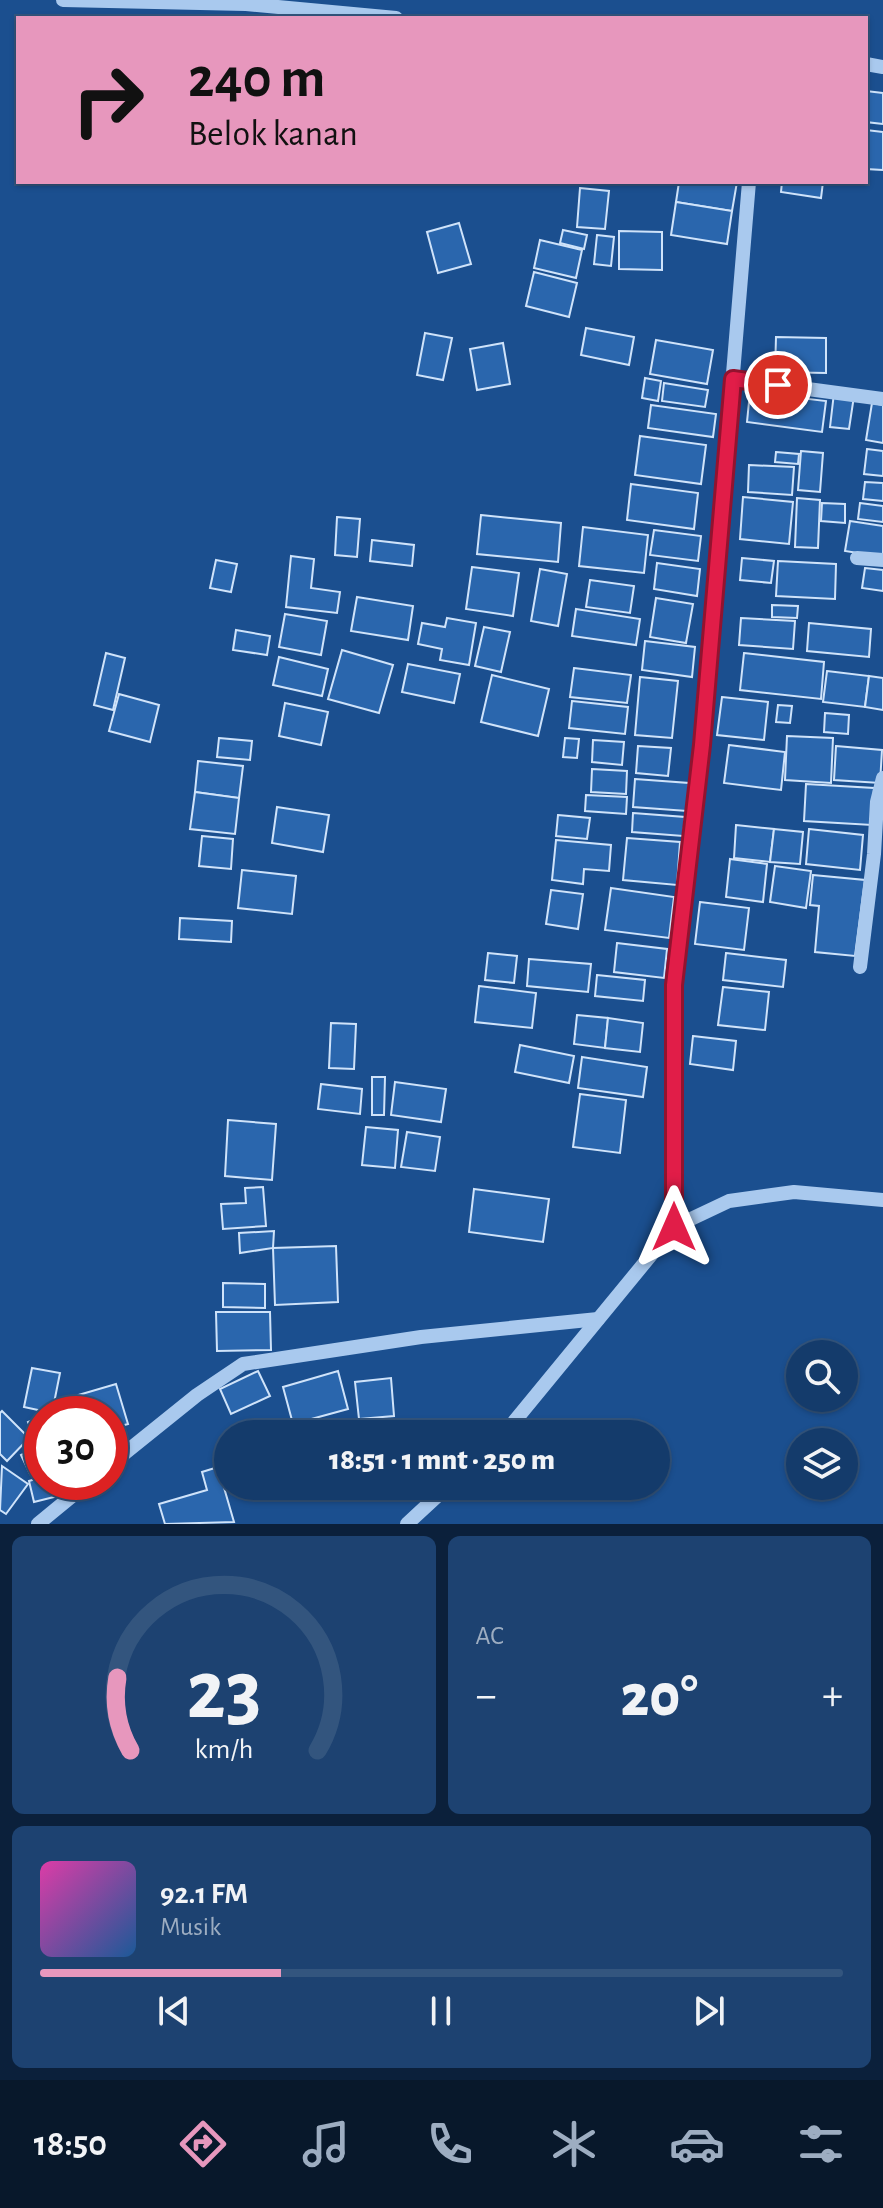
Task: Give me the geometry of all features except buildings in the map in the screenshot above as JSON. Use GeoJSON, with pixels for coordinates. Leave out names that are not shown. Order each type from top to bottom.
{"type":"FeatureCollection","features":[{"type":"Feature","properties":{"kind":"street"},"geometry":{"type":"LineString","coordinates":[[63,0],[246,4],[375,16]]}},
{"type":"Feature","properties":{"kind":"street"},"geometry":{"type":"LineString","coordinates":[[674,1227],[674,985],[702,745],[749,184]]}},
{"type":"Feature","properties":{"kind":"street"},"geometry":{"type":"LineString","coordinates":[[733,379],[883,399]]}},
{"type":"Feature","properties":{"kind":"street"},"geometry":{"type":"LineString","coordinates":[[857,558],[883,560]]}},
{"type":"Feature","properties":{"kind":"street"},"geometry":{"type":"LineString","coordinates":[[860,967],[877,802],[883,778]]}},
{"type":"Feature","properties":{"kind":"street"},"geometry":{"type":"LineString","coordinates":[[515,1420],[674,1227],[729,1201],[794,1192],[883,1200]]}},
{"type":"Feature","properties":{"kind":"street"},"geometry":{"type":"LineString","coordinates":[[128,1451],[197,1395],[243,1364],[421,1337],[598,1319]]}},
{"type":"Feature","properties":{"kind":"street"},"geometry":{"type":"LineString","coordinates":[[38,1524],[67,1500]]}},
{"type":"Feature","properties":{"kind":"street"},"geometry":{"type":"LineString","coordinates":[[407,1524],[433,1500]]}},
{"type":"Feature","properties":{"kind":"route"},"geometry":{"type":"LineString","coordinates":[[674,1227],[674,985],[702,745],[733,379],[778,385]]}}]}
